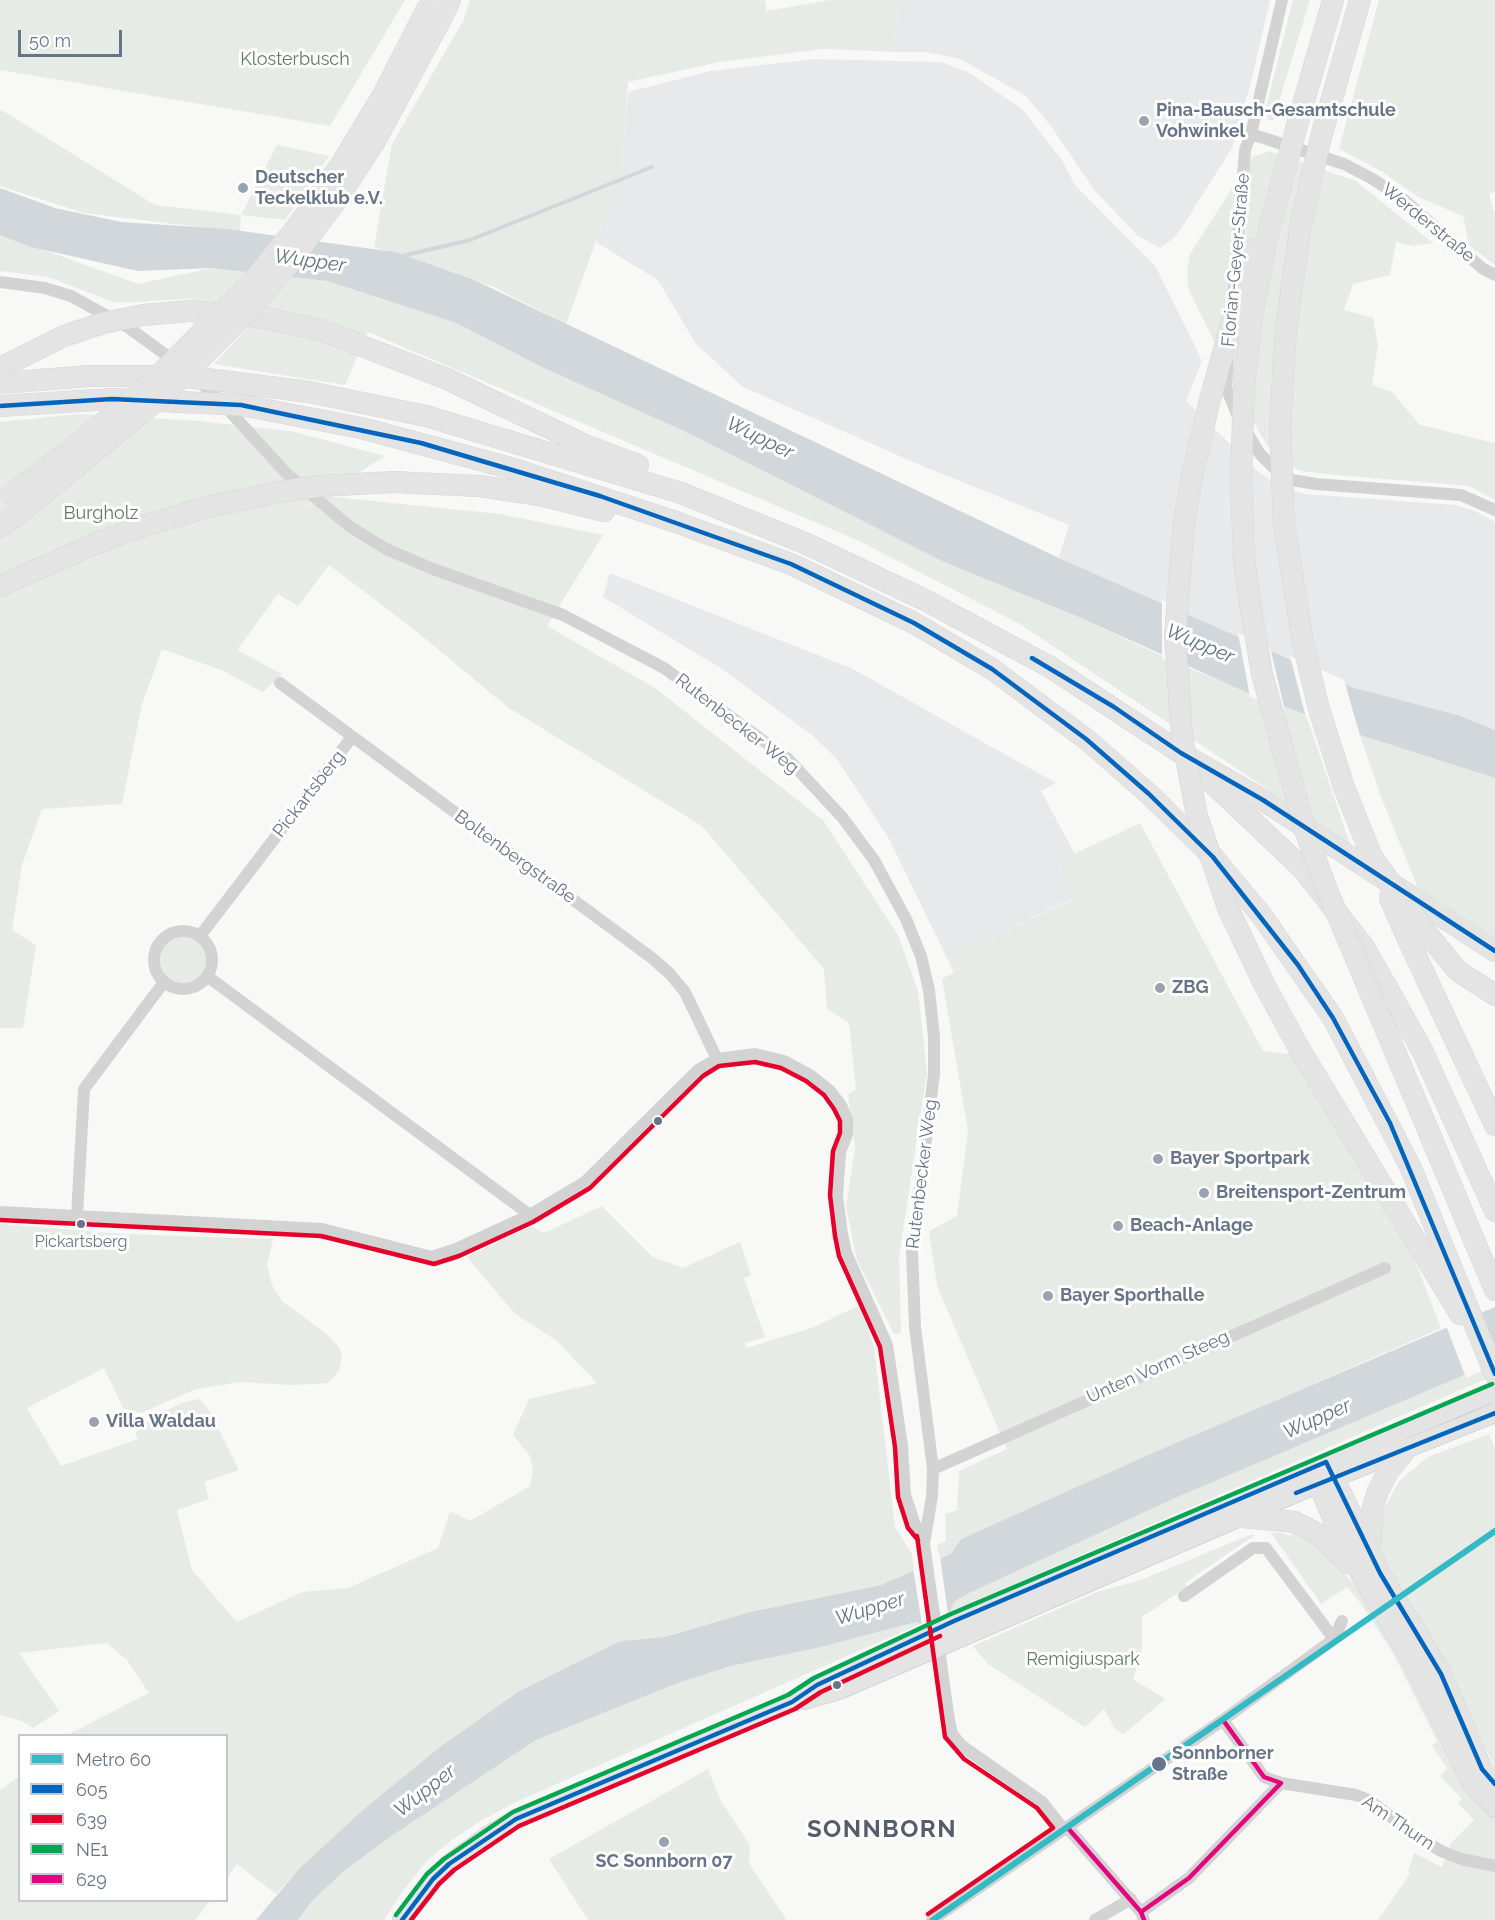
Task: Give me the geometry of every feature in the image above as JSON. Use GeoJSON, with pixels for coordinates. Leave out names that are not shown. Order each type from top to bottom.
{"type":"FeatureCollection","features":[{"type":"Feature","properties":{"kind":"highway"},"geometry":{"type":"LineString","coordinates":[[1333,0],[1285,164],[1254,244],[1210,399],[1184,522],[1175,635],[1182,736],[1197,816],[1228,908],[1264,984],[1306,1060],[1459,1300]]}},
{"type":"Feature","properties":{"kind":"highway"},"geometry":{"type":"LineString","coordinates":[[1360,0],[1321,137],[1301,223],[1286,328],[1280,426],[1284,524],[1301,633],[1319,709],[1344,787],[1371,857],[1415,933],[1495,1125]]}},
{"type":"Feature","properties":{"kind":"highway"},"geometry":{"type":"LineString","coordinates":[[0,527],[11,503],[168,391],[242,317],[289,264],[336,201],[375,141],[438,6]]}},
{"type":"Feature","properties":{"kind":"highway"},"geometry":{"type":"LineString","coordinates":[[1285,164],[1259,276],[1244,385],[1241,490],[1250,604],[1262,674],[1306,833],[1331,901],[1494,1288]]}},
{"type":"Feature","properties":{"kind":"highway"},"geometry":{"type":"LineString","coordinates":[[0,368],[64,336],[103,323],[144,315],[189,311],[259,318],[321,330],[394,357],[585,445],[658,472],[681,493]]}},
{"type":"Feature","properties":{"kind":"highway"},"geometry":{"type":"LineString","coordinates":[[0,383],[90,376],[173,376],[309,392],[426,416],[681,493],[807,544],[925,600],[1050,668],[1182,753],[1263,800],[1495,951]]}},
{"type":"Feature","properties":{"kind":"highway"},"geometry":{"type":"LineString","coordinates":[[0,406],[112,399],[241,405],[361,428],[514,469],[665,518],[791,564],[914,623],[992,669],[1086,738],[1149,794],[1213,857],[1298,965],[1333,1018],[1390,1123],[1459,1300],[1493,1369]]}},
{"type":"Feature","properties":{"kind":"highway"},"geometry":{"type":"LineString","coordinates":[[0,586],[92,544],[207,507],[319,486],[393,482],[479,486],[540,495],[600,510],[723,549],[833,593],[907,629],[1030,699]]}},
{"type":"Feature","properties":{"kind":"highway"},"geometry":{"type":"LineString","coordinates":[[1182,753],[1302,868],[1364,947],[1422,1050],[1495,1211]]}},
{"type":"Feature","properties":{"kind":"highway"},"geometry":{"type":"LineString","coordinates":[[1415,933],[1458,971],[1495,995]]}},
{"type":"Feature","properties":{"kind":"highway"},"geometry":{"type":"LineString","coordinates":[[1370,1551],[1375,1499],[1389,1470],[1404,1452]]}},
{"type":"Feature","properties":{"kind":"highway"},"geometry":{"type":"LineString","coordinates":[[1323,1473],[1441,1674],[1482,1769],[1495,1784]]}},
{"type":"Feature","properties":{"kind":"highway"},"geometry":{"type":"LineString","coordinates":[[1323,1473],[1345,1547],[1414,1663],[1472,1782],[1495,1807]]}},
{"type":"Feature","properties":{"kind":"highway"},"geometry":{"type":"LineString","coordinates":[[1241,1517],[1295,1522],[1318,1534],[1349,1564],[1369,1589]]}},
{"type":"Feature","properties":{"kind":"main road"},"geometry":{"type":"LineString","coordinates":[[402,1920],[433,1879],[449,1864],[516,1819],[792,1702],[839,1690],[1241,1517],[1323,1473],[1495,1391]]}},
{"type":"Feature","properties":{"kind":"main road"},"geometry":{"type":"LineString","coordinates":[[792,1702],[817,1685],[936,1624],[1323,1473],[1404,1452],[1488,1417]]}},
{"type":"Feature","properties":{"kind":"street"},"geometry":{"type":"LineString","coordinates":[[1251,134],[1282,0]]}},
{"type":"Feature","properties":{"kind":"street","name":"Werderstraße"},"geometry":{"type":"LineString","coordinates":[[1251,134],[1344,164],[1371,178],[1403,199],[1482,268],[1495,275]]}},
{"type":"Feature","properties":{"kind":"street","name":"Florian-Geyer-Straße"},"geometry":{"type":"LineString","coordinates":[[1251,134],[1245,150],[1226,388],[1240,421],[1260,454],[1274,468],[1292,480],[1316,484],[1461,495],[1495,510]]}},
{"type":"Feature","properties":{"kind":"street","name":"Rutenbecker Weg"},"geometry":{"type":"LineString","coordinates":[[0,282],[45,288],[71,296],[129,328],[214,394],[286,473],[323,506],[349,526],[386,549],[433,569],[563,615],[664,668],[787,758],[842,817],[874,860],[892,890],[921,956],[929,990],[934,1037],[933,1074],[912,1253],[915,1327],[933,1469],[932,1496],[924,1540],[952,1734],[969,1753],[1042,1802],[1131,1899],[1143,1916]]}},
{"type":"Feature","properties":{"kind":"street","name":"Boltenbergstraße"},"geometry":{"type":"LineString","coordinates":[[280,683],[670,974],[695,1010],[717,1059]]}},
{"type":"Feature","properties":{"kind":"street","name":"Pickartsberg"},"geometry":{"type":"LineString","coordinates":[[200,936],[352,738]]}},
{"type":"Feature","properties":{"kind":"street"},"geometry":{"type":"LineString","coordinates":[[181,931],[200,936],[206,942],[212,959],[207,976],[195,986],[187,989],[164,982],[154,966],[157,947],[163,939],[181,931]]}},
{"type":"Feature","properties":{"kind":"street"},"geometry":{"type":"LineString","coordinates":[[207,976],[530,1215]]}},
{"type":"Feature","properties":{"kind":"street"},"geometry":{"type":"LineString","coordinates":[[76,1216],[84,1089],[164,982]]}},
{"type":"Feature","properties":{"kind":"street"},"geometry":{"type":"LineString","coordinates":[[0,1212],[322,1229],[432,1257],[456,1249],[530,1215],[589,1179],[698,1070],[717,1059],[755,1054],[784,1061],[810,1074],[829,1090],[841,1105],[847,1120],[847,1134],[840,1152],[837,1196],[842,1234],[846,1253],[887,1345],[902,1446],[905,1495],[915,1525],[924,1540]]}},
{"type":"Feature","properties":{"kind":"street","name":"Unten Vorm Steeg"},"geometry":{"type":"LineString","coordinates":[[933,1469],[1385,1268]]}},
{"type":"Feature","properties":{"kind":"street"},"geometry":{"type":"LineString","coordinates":[[1184,1596],[1253,1548],[1266,1548],[1334,1639]]}},
{"type":"Feature","properties":{"kind":"street"},"geometry":{"type":"LineString","coordinates":[[932,1920],[1223,1720],[1334,1639],[1342,1621]]}},
{"type":"Feature","properties":{"kind":"street","name":"Am Thurn"},"geometry":{"type":"LineString","coordinates":[[1223,1720],[1264,1777],[1281,1783],[1356,1795],[1370,1800],[1416,1836],[1441,1851],[1461,1859],[1495,1866]]}},
{"type":"Feature","properties":{"kind":"street"},"geometry":{"type":"LineString","coordinates":[[1143,1916],[1189,1878],[1281,1783]]}},
{"type":"Feature","properties":{"kind":"street"},"geometry":{"type":"LineString","coordinates":[[1095,1920],[1131,1899]]}},
{"type":"Feature","properties":{"kind":"shaded area","name":"Pina-Bausch-Gesamtschule Vohwinkel"},"geometry":{"type":"Polygon","coordinates":[[[898,0],[1270,0],[1251,82],[1232,148],[1175,237],[1160,248],[1138,236],[1095,191],[1051,126],[1026,96],[960,59],[926,52],[894,52],[898,0]]]}},
{"type":"Feature","properties":{"kind":"shaded area"},"geometry":{"type":"Polygon","coordinates":[[[814,59],[941,62],[968,72],[1022,109],[1062,160],[1075,185],[1156,267],[1202,361],[1186,401],[1258,471],[1280,487],[1305,494],[1455,505],[1475,511],[1495,522],[1495,730],[1458,715],[1355,688],[1059,558],[1069,525],[920,465],[743,387],[696,344],[658,280],[596,242],[622,167],[628,92],[711,71],[814,59]]]}},
{"type":"Feature","properties":{"kind":"shaded area"},"geometry":{"type":"Polygon","coordinates":[[[610,573],[853,669],[1056,783],[1041,791],[1075,854],[1057,862],[1074,898],[947,958],[888,837],[837,759],[812,735],[719,667],[603,597],[610,573]]]}},
{"type":"Feature","properties":{"kind":"green space","name":"Klosterbusch"},"geometry":{"type":"Polygon","coordinates":[[[0,0],[405,0],[330,126],[0,70],[0,0]]]}},
{"type":"Feature","properties":{"kind":"green space"},"geometry":{"type":"Polygon","coordinates":[[[470,0],[765,0],[766,11],[830,0],[898,0],[894,52],[822,49],[720,62],[628,82],[622,169],[566,324],[494,287],[374,247],[392,144],[463,21],[470,0]]]}},
{"type":"Feature","properties":{"kind":"green space"},"geometry":{"type":"Polygon","coordinates":[[[1293,0],[1310,0],[1273,121],[1268,120],[1266,108],[1293,0]]]}},
{"type":"Feature","properties":{"kind":"green space"},"geometry":{"type":"Polygon","coordinates":[[[1379,0],[1495,0],[1495,192],[1489,193],[1495,216],[1495,265],[1469,245],[1463,216],[1418,197],[1383,172],[1339,149],[1379,0]]]}},
{"type":"Feature","properties":{"kind":"green space"},"geometry":{"type":"Polygon","coordinates":[[[0,109],[155,205],[241,215],[240,232],[84,213],[0,186],[0,109]]]}},
{"type":"Feature","properties":{"kind":"green space"},"geometry":{"type":"Polygon","coordinates":[[[277,145],[329,156],[285,220],[241,215],[277,145]]]}},
{"type":"Feature","properties":{"kind":"green space"},"geometry":{"type":"Polygon","coordinates":[[[1269,151],[1356,181],[1433,243],[1413,246],[1396,242],[1390,275],[1353,284],[1344,310],[1373,318],[1378,346],[1372,385],[1392,392],[1420,425],[1495,443],[1495,500],[1469,486],[1302,471],[1278,462],[1259,432],[1188,288],[1187,270],[1190,254],[1252,157],[1269,151]]]}},
{"type":"Feature","properties":{"kind":"green space"},"geometry":{"type":"Polygon","coordinates":[[[0,234],[138,284],[212,268],[328,280],[456,323],[544,368],[686,432],[944,562],[1081,618],[1181,665],[1306,715],[1350,844],[1018,623],[857,540],[368,332],[345,385],[214,364],[265,309],[188,299],[116,303],[48,277],[0,271],[0,234]]]}},
{"type":"Feature","properties":{"kind":"green space","name":"Burgholz"},"geometry":{"type":"Polygon","coordinates":[[[79,414],[199,421],[290,431],[385,456],[275,526],[324,496],[500,514],[603,535],[547,626],[655,688],[823,820],[898,935],[918,991],[927,1072],[899,1257],[901,1333],[894,1334],[857,1260],[846,1207],[855,1148],[848,1094],[856,1089],[849,1023],[827,1009],[824,969],[702,826],[509,708],[411,627],[329,565],[298,606],[278,594],[237,650],[282,674],[263,692],[221,670],[162,649],[142,704],[122,804],[42,809],[22,865],[12,930],[36,945],[23,1028],[0,1028],[0,422],[79,414]]]}},
{"type":"Feature","properties":{"kind":"green space"},"geometry":{"type":"Polygon","coordinates":[[[1360,735],[1495,778],[1495,938],[1418,888],[1381,797],[1360,735]]]}},
{"type":"Feature","properties":{"kind":"green space","name":"Bayer Sportpark"},"geometry":{"type":"Polygon","coordinates":[[[1140,823],[1263,1051],[1290,1054],[1416,1263],[1441,1328],[961,1539],[951,1554],[940,1560],[937,1545],[946,1541],[945,1514],[957,1510],[959,1471],[1007,1449],[937,1286],[929,1231],[957,1216],[968,1131],[942,979],[954,972],[947,958],[1074,899],[1057,862],[1140,823]]]}},
{"type":"Feature","properties":{"kind":"green space"},"geometry":{"type":"Polygon","coordinates":[[[183,937],[199,944],[206,960],[199,976],[183,983],[167,976],[160,960],[167,944],[183,937]]]}},
{"type":"Feature","properties":{"kind":"green space"},"geometry":{"type":"Polygon","coordinates":[[[602,1206],[653,1257],[683,1268],[740,1242],[751,1275],[744,1278],[765,1337],[745,1343],[746,1348],[812,1328],[860,1305],[874,1347],[895,1527],[912,1554],[914,1570],[881,1585],[750,1612],[665,1637],[620,1641],[521,1690],[298,1870],[276,1894],[237,1864],[228,1877],[228,1734],[69,1734],[149,1693],[127,1660],[107,1643],[19,1653],[59,1711],[33,1728],[22,1721],[0,1715],[0,1224],[124,1234],[273,1239],[267,1265],[272,1285],[282,1301],[324,1332],[339,1347],[342,1357],[339,1371],[328,1383],[292,1385],[240,1382],[196,1389],[141,1413],[123,1408],[104,1368],[27,1408],[61,1466],[138,1439],[135,1433],[156,1416],[183,1402],[199,1399],[209,1410],[239,1470],[204,1482],[209,1499],[177,1510],[192,1570],[237,1622],[302,1592],[348,1588],[438,1548],[450,1511],[470,1521],[530,1486],[533,1469],[530,1456],[513,1435],[529,1399],[597,1383],[557,1341],[514,1313],[467,1257],[530,1226],[544,1233],[602,1206]]]}},
{"type":"Feature","properties":{"kind":"green space"},"geometry":{"type":"Polygon","coordinates":[[[1495,1362],[1495,1375],[950,1612],[954,1602],[965,1595],[1173,1499],[1495,1362]]]}},
{"type":"Feature","properties":{"kind":"green space"},"geometry":{"type":"Polygon","coordinates":[[[1489,1434],[1495,1449],[1495,1767],[1415,1609],[1382,1555],[1381,1514],[1400,1480],[1428,1457],[1489,1434]]]}},
{"type":"Feature","properties":{"kind":"green space"},"geometry":{"type":"Polygon","coordinates":[[[1298,1531],[1319,1544],[1363,1595],[1489,1815],[1495,1819],[1495,1920],[1378,1920],[1410,1874],[1408,1872],[1414,1853],[1442,1867],[1450,1844],[1474,1820],[1458,1803],[1462,1799],[1440,1776],[1447,1768],[1432,1746],[1437,1741],[1394,1655],[1362,1605],[1347,1587],[1321,1604],[1271,1533],[1283,1533],[1289,1536],[1298,1531]]]}},
{"type":"Feature","properties":{"kind":"green space","name":"Remigiuspark"},"geometry":{"type":"Polygon","coordinates":[[[1252,1534],[1255,1535],[1185,1583],[1187,1587],[1142,1617],[1142,1650],[1133,1679],[1165,1699],[1124,1734],[1116,1730],[1104,1709],[1085,1727],[988,1664],[973,1646],[1097,1592],[1138,1581],[1252,1534]]]}},
{"type":"Feature","properties":{"kind":"green space"},"geometry":{"type":"Polygon","coordinates":[[[916,1622],[920,1624],[518,1801],[482,1820],[452,1840],[426,1862],[384,1920],[298,1920],[312,1901],[344,1871],[390,1837],[536,1740],[678,1683],[731,1666],[817,1648],[916,1622]]]}},
{"type":"Feature","properties":{"kind":"green space","name":"SC Sonnborn 07"},"geometry":{"type":"Polygon","coordinates":[[[708,1769],[721,1801],[750,1845],[749,1864],[787,1920],[588,1920],[549,1859],[708,1769]]]}},
{"type":"Feature","properties":{"kind":"green space"},"geometry":{"type":"Polygon","coordinates":[[[18,1777],[18,1902],[209,1902],[195,1920],[0,1920],[0,1790],[18,1777]]]}},
{"type":"Feature","properties":{"kind":"water","name":"Wupper"},"geometry":{"type":"Polygon","coordinates":[[[0,188],[55,208],[121,222],[227,229],[395,252],[474,280],[1059,558],[1355,688],[1458,715],[1495,730],[1495,778],[1360,735],[1248,693],[1081,618],[944,562],[686,432],[544,368],[456,323],[328,281],[212,268],[138,271],[31,247],[0,235],[0,188]]]}},
{"type":"Feature","properties":{"kind":"water","name":"Wupper"},"geometry":{"type":"Polygon","coordinates":[[[1495,1307],[1495,1362],[1173,1499],[965,1595],[954,1602],[950,1612],[920,1624],[916,1622],[817,1648],[731,1666],[678,1683],[536,1740],[390,1837],[344,1871],[312,1901],[298,1920],[256,1920],[298,1870],[363,1810],[440,1747],[521,1690],[620,1641],[665,1637],[750,1612],[881,1585],[951,1554],[961,1539],[1155,1452],[1495,1307]]]}},
{"type":"Feature","properties":{"kind":"pier"},"geometry":{"type":"Polygon","coordinates":[[[1162,600],[1185,610],[1185,670],[1162,659],[1162,600]]]}},
{"type":"Feature","properties":{"kind":"pier"},"geometry":{"type":"Polygon","coordinates":[[[1238,633],[1270,647],[1285,710],[1250,697],[1238,633]]]}},
{"type":"Feature","properties":{"kind":"pier"},"geometry":{"type":"Polygon","coordinates":[[[1290,656],[1344,680],[1361,739],[1306,718],[1290,656]]]}},
{"type":"Feature","properties":{"kind":"pier"},"geometry":{"type":"Polygon","coordinates":[[[1480,1310],[1495,1365],[1466,1378],[1445,1323],[1480,1310]]]}},
{"type":"Feature","properties":{"kind":"pier"},"geometry":{"type":"Polygon","coordinates":[[[940,1556],[948,1614],[922,1625],[913,1567],[940,1556]]]}},
{"type":"Feature","properties":{"kind":"waterway"},"geometry":{"type":"LineString","coordinates":[[402,256],[470,240],[652,167]]}},
{"type":"Feature","properties":{"kind":"metro line","name":"60"},"geometry":{"type":"LineString","coordinates":[[933,1920],[1495,1531]]}},
{"type":"Feature","properties":{"kind":"transit line","name":"605"},"geometry":{"type":"LineString","coordinates":[[0,406],[112,399],[241,405],[421,443],[600,496],[791,564],[914,623],[992,669],[1086,739],[1149,794],[1213,857],[1298,965],[1333,1018],[1390,1123],[1495,1374]]}},
{"type":"Feature","properties":{"kind":"transit line","name":"605"},"geometry":{"type":"LineString","coordinates":[[1032,658],[1114,707],[1181,753],[1263,800],[1495,951]]}},
{"type":"Feature","properties":{"kind":"transit line","name":"639"},"geometry":{"type":"LineString","coordinates":[[0,1220],[321,1236],[434,1264],[459,1256],[533,1222],[590,1188],[703,1076],[719,1066],[755,1062],[781,1068],[806,1081],[824,1095],[840,1121],[840,1133],[833,1151],[830,1195],[835,1236],[839,1256],[880,1347],[895,1447],[898,1497],[908,1528],[918,1540]]}},
{"type":"Feature","properties":{"kind":"transit line","name":"NE1"},"geometry":{"type":"LineString","coordinates":[[396,1915],[427,1874],[444,1859],[513,1812],[788,1695],[814,1678],[951,1614],[1492,1384]]}},
{"type":"Feature","properties":{"kind":"transit line","name":"605"},"geometry":{"type":"LineString","coordinates":[[1296,1493],[1495,1413]]}},
{"type":"Feature","properties":{"kind":"transit line","name":"605"},"geometry":{"type":"LineString","coordinates":[[402,1920],[433,1879],[449,1864],[516,1819],[792,1702],[817,1685],[954,1621],[1326,1462],[1380,1573],[1441,1674],[1482,1769],[1495,1784]]}},
{"type":"Feature","properties":{"kind":"transit line","name":"639"},"geometry":{"type":"LineString","coordinates":[[917,1536],[945,1737],[964,1759],[1037,1808],[1053,1828],[928,1914]]}},
{"type":"Feature","properties":{"kind":"transit line","name":"639"},"geometry":{"type":"LineString","coordinates":[[411,1920],[439,1884],[454,1870],[519,1826],[795,1709],[821,1692],[940,1636]]}},
{"type":"Feature","properties":{"kind":"transit line","name":"629"},"geometry":{"type":"LineString","coordinates":[[932,1920],[1223,1720],[1264,1777],[1281,1783],[1189,1878],[1141,1912]]}},
{"type":"Feature","properties":{"kind":"transit line","name":"629"},"geometry":{"type":"LineString","coordinates":[[1067,1827],[1141,1912],[1144,1920]]}},
{"type":"Feature","properties":{"kind":"place","name":"Pina-Bausch-Gesamtschule Vohwinkel"},"geometry":{"type":"Point","coordinates":[1144,121]}},
{"type":"Feature","properties":{"kind":"place","name":"Deutscher Teckelklub e.V."},"geometry":{"type":"Point","coordinates":[243,188]}},
{"type":"Feature","properties":{"kind":"place","name":"ZBG"},"geometry":{"type":"Point","coordinates":[1160,988]}},
{"type":"Feature","properties":{"kind":"place","name":"Bayer Sportpark"},"geometry":{"type":"Point","coordinates":[1158,1159]}},
{"type":"Feature","properties":{"kind":"place","name":"Breitensport-Zentrum"},"geometry":{"type":"Point","coordinates":[1204,1193]}},
{"type":"Feature","properties":{"kind":"place","name":"Pickartsberg"},"geometry":{"type":"Point","coordinates":[81,1224]}},
{"type":"Feature","properties":{"kind":"place","name":"Beach-Anlage"},"geometry":{"type":"Point","coordinates":[1118,1226]}},
{"type":"Feature","properties":{"kind":"place","name":"Bayer Sporthalle"},"geometry":{"type":"Point","coordinates":[1048,1296]}},
{"type":"Feature","properties":{"kind":"place","name":"Villa Waldau"},"geometry":{"type":"Point","coordinates":[94,1422]}},
{"type":"Feature","properties":{"kind":"place","name":"Sonnborner Straße"},"geometry":{"type":"Point","coordinates":[1159,1764]}},
{"type":"Feature","properties":{"kind":"place","name":"SC Sonnborn 07"},"geometry":{"type":"Point","coordinates":[664,1842]}},
{"type":"Feature","properties":{"kind":"district","name":"SONNBORN"},"geometry":{"type":"Point","coordinates":[882,1830]}}]}
